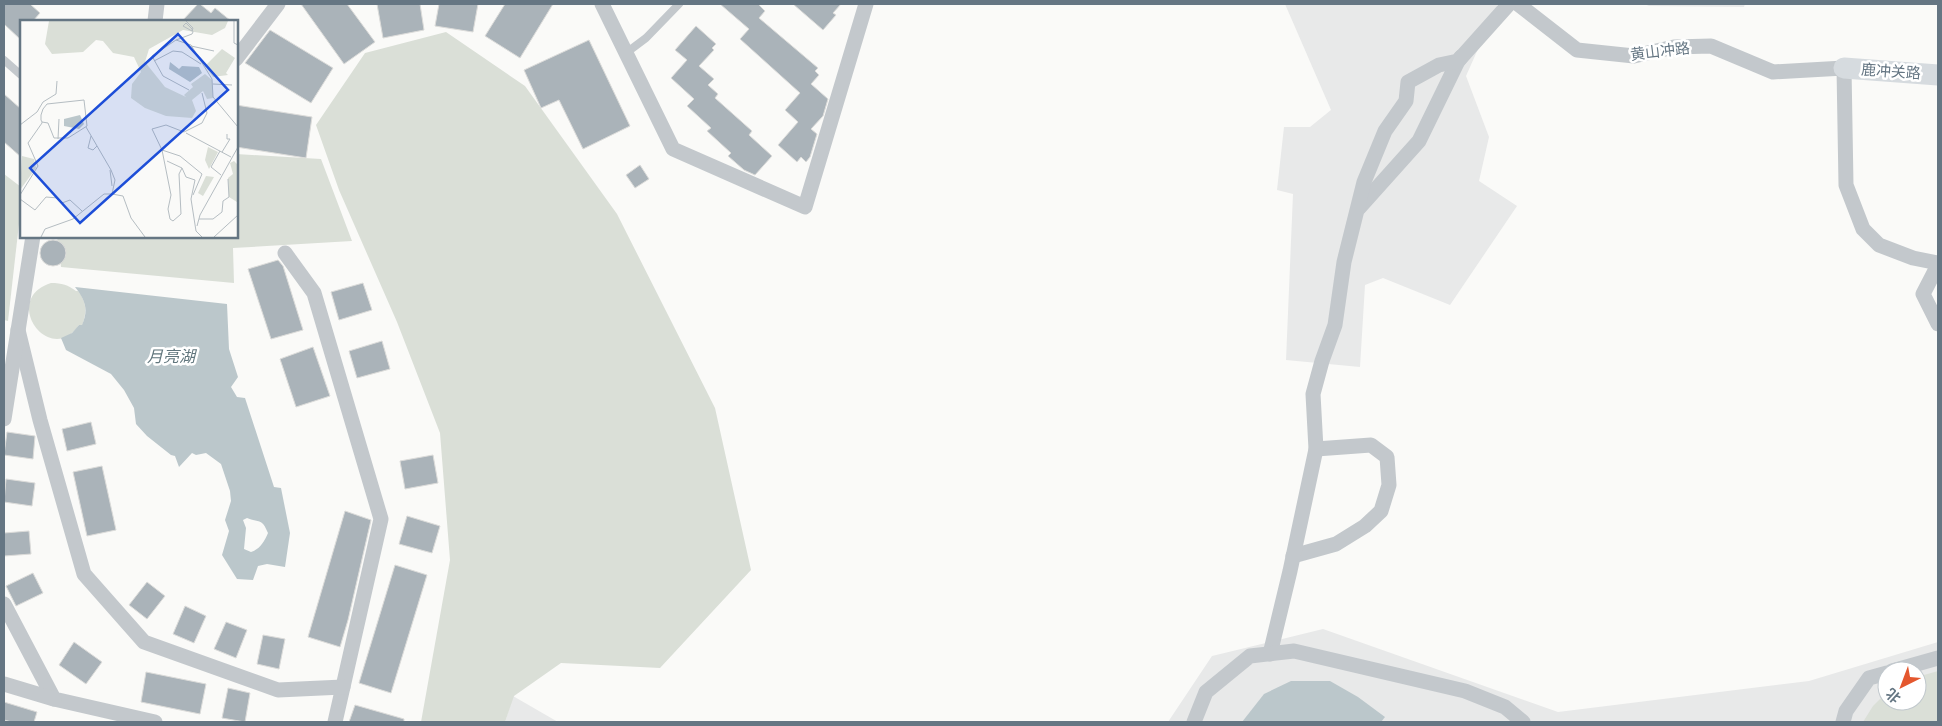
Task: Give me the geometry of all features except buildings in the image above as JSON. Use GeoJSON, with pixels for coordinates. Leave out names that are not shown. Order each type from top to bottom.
{"type":"FeatureCollection","features":[{"type":"Feature","properties":{"kind":"street"},"geometry":{"type":"LineString","coordinates":[[155,20],[158,4]]}},
{"type":"Feature","properties":{"kind":"street"},"geometry":{"type":"LineString","coordinates":[[238,56],[278,4]]}},
{"type":"Feature","properties":{"kind":"street"},"geometry":{"type":"LineString","coordinates":[[602,4],[673,149],[805,207],[866,4]]}},
{"type":"Feature","properties":{"kind":"street"},"geometry":{"type":"LineString","coordinates":[[1358,209],[1419,141],[1458,61],[1509,4]]}},
{"type":"Feature","properties":{"kind":"street","name":"黄山冲路"},"geometry":{"type":"LineString","coordinates":[[1518,4],[1577,50],[1634,56],[1674,47],[1711,46],[1773,72],[1844,68]]}},
{"type":"Feature","properties":{"kind":"street"},"geometry":{"type":"LineString","coordinates":[[1270,654],[1316,449],[1313,394],[1335,325],[1344,262],[1364,182],[1385,131],[1406,102],[1408,82],[1439,65],[1458,61]]}},
{"type":"Feature","properties":{"kind":"street"},"geometry":{"type":"LineString","coordinates":[[1844,68],[1846,185],[1863,229],[1879,245],[1913,258],[1938,264],[1924,294],[1938,324]]}},
{"type":"Feature","properties":{"kind":"street","name":"鹿冲关路"},"geometry":{"type":"LineString","coordinates":[[1844,68],[1938,74]]}},
{"type":"Feature","properties":{"kind":"street"},"geometry":{"type":"LineString","coordinates":[[4,419],[32,238]]}},
{"type":"Feature","properties":{"kind":"street"},"geometry":{"type":"LineString","coordinates":[[285,253],[314,293],[381,519],[335,722]]}},
{"type":"Feature","properties":{"kind":"street"},"geometry":{"type":"LineString","coordinates":[[18,330],[40,420],[84,574],[144,642],[278,690],[343,687]]}},
{"type":"Feature","properties":{"kind":"street"},"geometry":{"type":"LineString","coordinates":[[1293,556],[1336,544],[1365,526],[1381,511],[1389,485],[1387,457],[1371,445],[1316,449]]}},
{"type":"Feature","properties":{"kind":"street"},"geometry":{"type":"LineString","coordinates":[[4,604],[54,699]]}},
{"type":"Feature","properties":{"kind":"street"},"geometry":{"type":"LineString","coordinates":[[1194,722],[1206,692],[1250,656],[1294,651],[1465,691],[1506,708],[1523,722]]}},
{"type":"Feature","properties":{"kind":"street"},"geometry":{"type":"LineString","coordinates":[[1843,722],[1846,711],[1869,678],[1877,676]]}},
{"type":"Feature","properties":{"kind":"street"},"geometry":{"type":"LineString","coordinates":[[4,684],[54,699],[156,722]]}},
{"type":"Feature","properties":{"kind":"lane"},"geometry":{"type":"LineString","coordinates":[[626,53],[646,38],[679,4]]}},
{"type":"Feature","properties":{"kind":"lane"},"geometry":{"type":"LineString","coordinates":[[4,60],[20,74]]}},
{"type":"Feature","properties":{"kind":"shaded area"},"geometry":{"type":"Polygon","coordinates":[[[1285,4],[1498,4],[1466,76],[1489,137],[1479,181],[1517,206],[1450,305],[1383,278],[1365,285],[1360,367],[1286,360],[1293,194],[1277,190],[1284,127],[1310,127],[1331,110],[1285,4]]]}},
{"type":"Feature","properties":{"kind":"shaded area"},"geometry":{"type":"Polygon","coordinates":[[[1644,4],[1745,4],[1744,7],[1649,6],[1644,4]]]}},
{"type":"Feature","properties":{"kind":"shaded area"},"geometry":{"type":"Polygon","coordinates":[[[446,32],[525,86],[617,214],[715,408],[751,570],[660,668],[561,663],[514,696],[505,722],[421,722],[450,560],[440,433],[397,322],[339,190],[316,125],[365,53],[446,32]]]}},
{"type":"Feature","properties":{"kind":"shaded area"},"geometry":{"type":"Polygon","coordinates":[[[238,154],[321,159],[352,241],[233,248],[234,283],[61,267],[57,238],[238,238],[238,154]]]}},
{"type":"Feature","properties":{"kind":"shaded area"},"geometry":{"type":"Polygon","coordinates":[[[4,174],[20,186],[20,215],[8,321],[4,320],[4,174]]]}},
{"type":"Feature","properties":{"kind":"shaded area"},"geometry":{"type":"Polygon","coordinates":[[[51,283],[65,285],[78,291],[85,307],[82,326],[79,325],[67,336],[55,339],[44,335],[35,326],[30,315],[30,302],[36,291],[51,283]]]}},
{"type":"Feature","properties":{"kind":"shaded area"},"geometry":{"type":"Polygon","coordinates":[[[1323,629],[1558,712],[1809,681],[1938,642],[1938,722],[1168,722],[1212,656],[1323,629]]]}},
{"type":"Feature","properties":{"kind":"shaded area"},"geometry":{"type":"Polygon","coordinates":[[[1938,671],[1938,722],[1863,722],[1877,702],[1877,711],[1927,711],[1927,674],[1938,671]]]}},
{"type":"Feature","properties":{"kind":"shaded area"},"geometry":{"type":"Polygon","coordinates":[[[513,696],[558,722],[505,722],[513,696]]]}},
{"type":"Feature","properties":{"kind":"water","name":"月亮湖"},"geometry":{"type":"Polygon","coordinates":[[[75,287],[227,304],[229,349],[238,377],[231,387],[237,397],[245,398],[274,487],[281,488],[290,533],[285,567],[267,564],[258,566],[253,580],[237,579],[222,555],[229,531],[225,520],[231,501],[230,491],[221,464],[206,453],[196,455],[192,453],[179,467],[175,456],[171,455],[147,436],[136,424],[134,408],[124,390],[111,374],[66,350],[61,338],[72,333],[79,325],[82,325],[84,319],[85,305],[75,287]],[[247,518],[243,520],[246,528],[244,549],[251,552],[261,545],[268,533],[262,523],[247,518]]]}},
{"type":"Feature","properties":{"kind":"water"},"geometry":{"type":"Polygon","coordinates":[[[1291,681],[1330,681],[1358,697],[1385,717],[1381,722],[1242,722],[1264,694],[1291,681]]]}}]}
